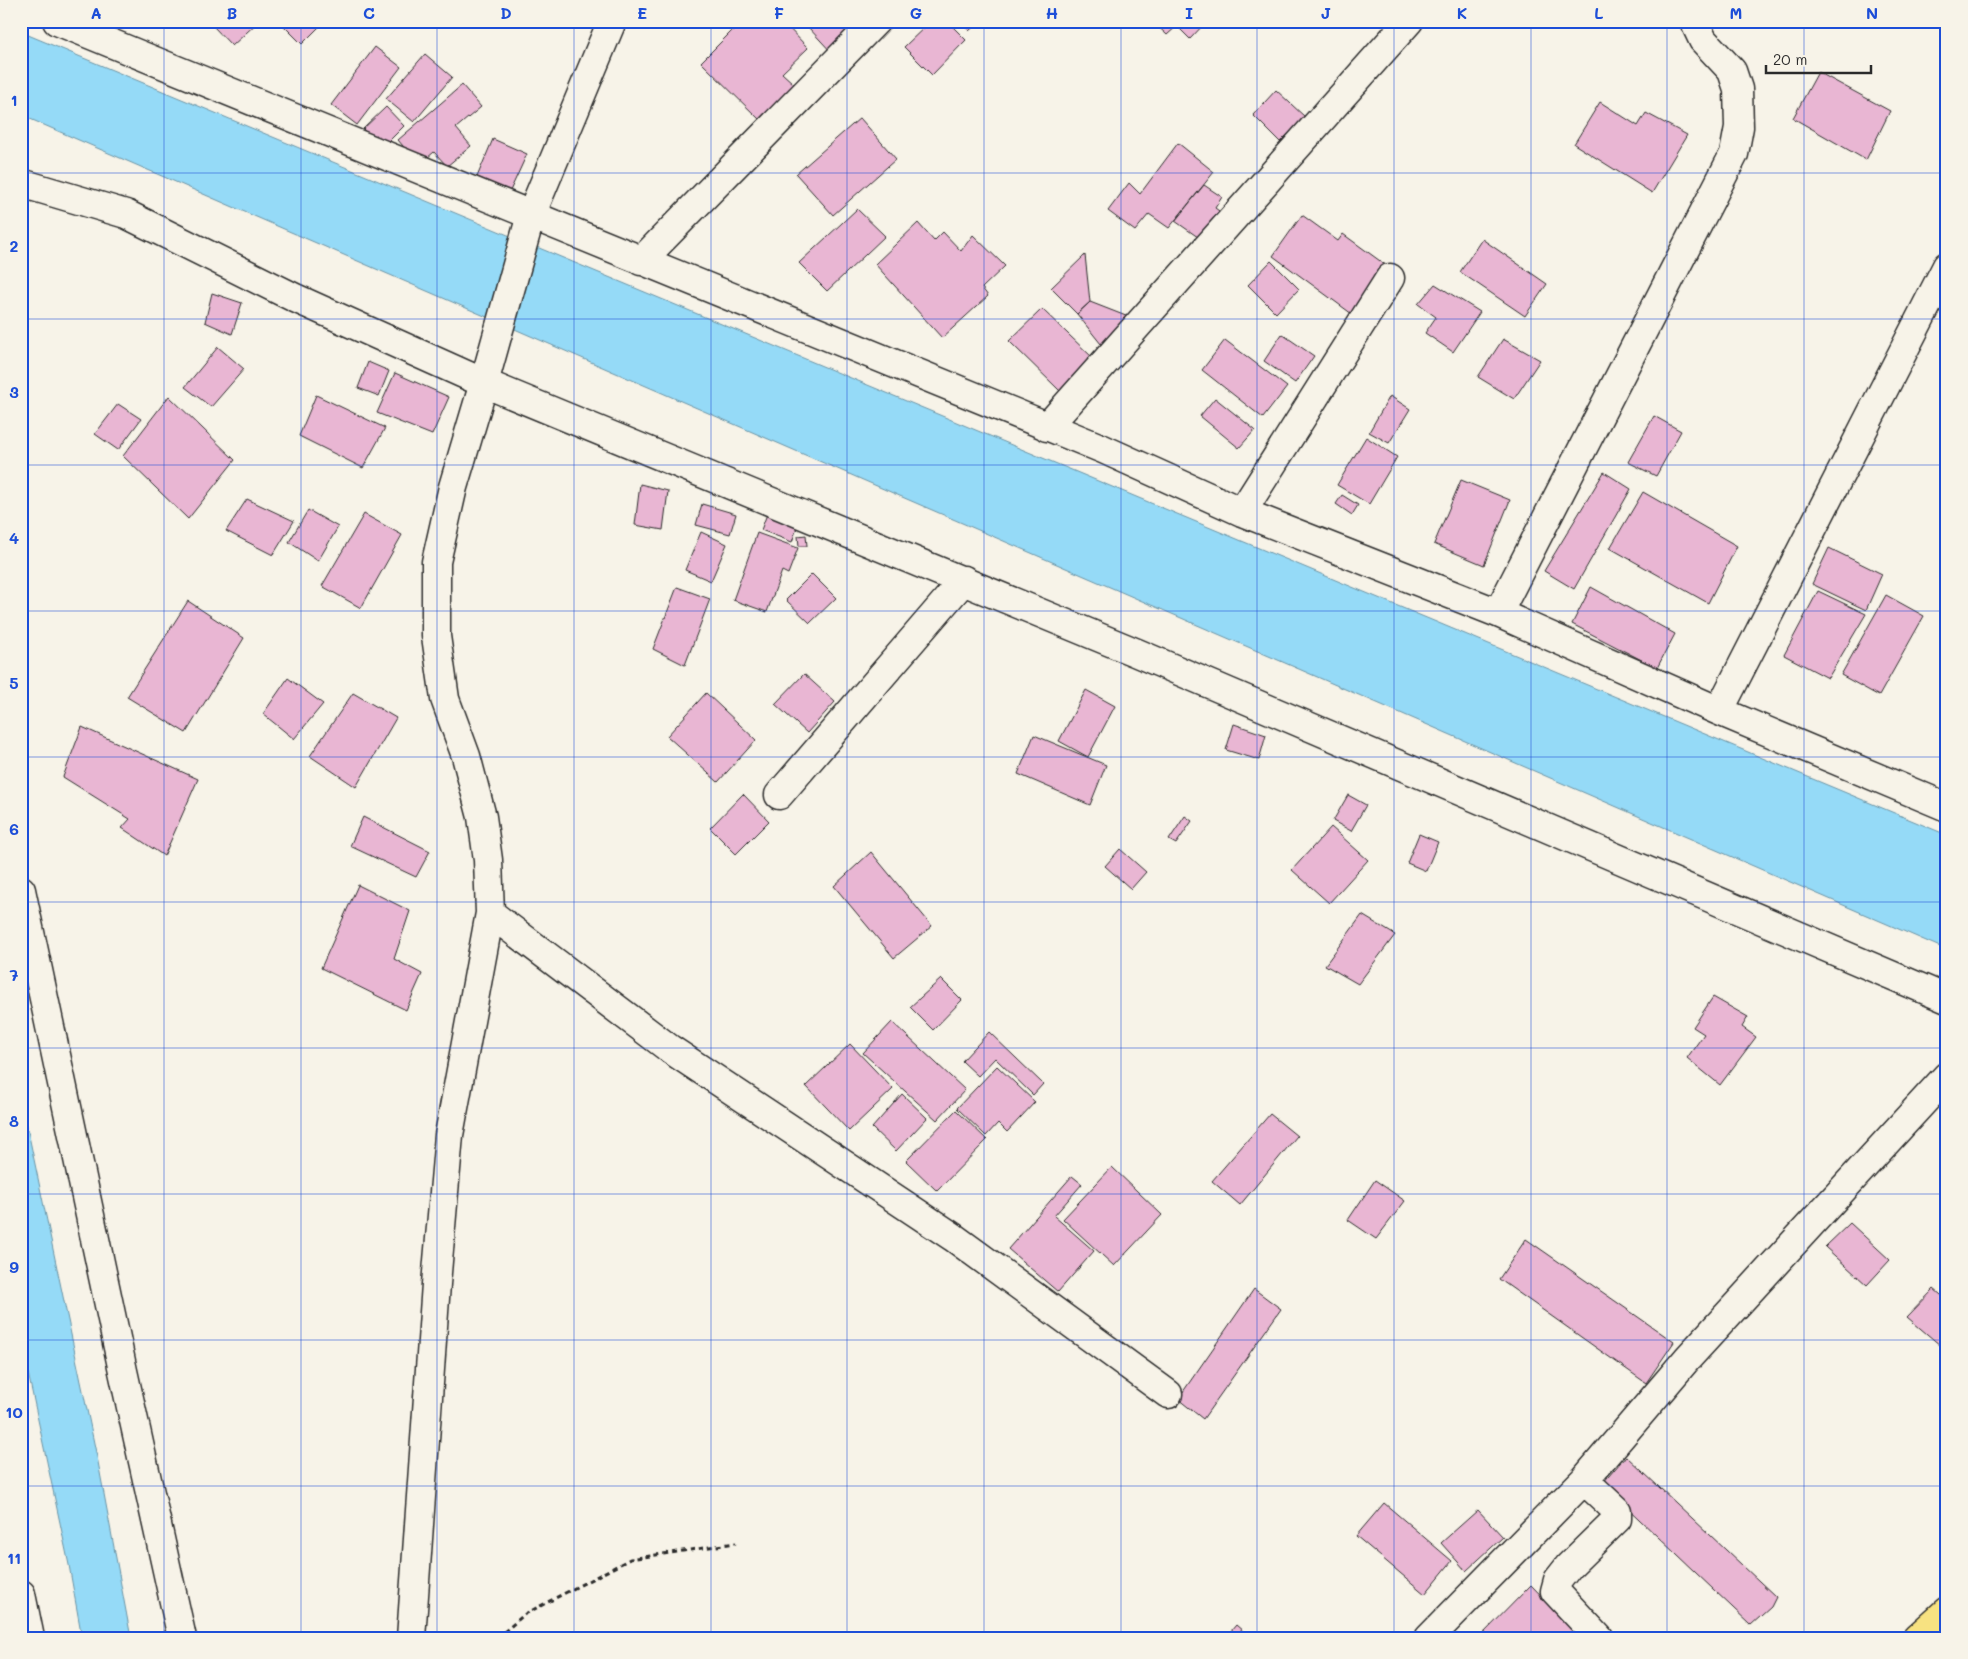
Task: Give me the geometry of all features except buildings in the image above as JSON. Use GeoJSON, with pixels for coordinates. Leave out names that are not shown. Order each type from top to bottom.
{"type":"FeatureCollection","features":[{"type":"Feature","properties":{"kind":"main road"},"geometry":{"type":"LineString","coordinates":[[1917,1638],[1947,1611]]}},
{"type":"Feature","properties":{"kind":"street"},"geometry":{"type":"LineString","coordinates":[[57,21],[1047,427],[1242,512],[1498,613],[1719,711],[1947,807]]}},
{"type":"Feature","properties":{"kind":"street"},"geometry":{"type":"LineString","coordinates":[[411,1638],[436,1284],[449,1135],[490,913],[488,860],[482,818],[466,756],[445,699],[436,636],[436,562],[453,487],[531,215],[612,21]]}},
{"type":"Feature","properties":{"kind":"street"},"geometry":{"type":"LineString","coordinates":[[641,261],[876,21]]}},
{"type":"Feature","properties":{"kind":"street"},"geometry":{"type":"LineString","coordinates":[[1047,427],[1409,21]]}},
{"type":"Feature","properties":{"kind":"street"},"geometry":{"type":"LineString","coordinates":[[1498,613],[1734,154],[1739,127],[1738,89],[1732,71],[1703,40],[1694,21]]}},
{"type":"Feature","properties":{"kind":"street"},"geometry":{"type":"LineString","coordinates":[[21,183],[126,214],[295,298],[484,383],[964,580],[1947,1000]]}},
{"type":"Feature","properties":{"kind":"street"},"geometry":{"type":"LineString","coordinates":[[1719,711],[1947,266]]}},
{"type":"Feature","properties":{"kind":"street"},"geometry":{"type":"LineString","coordinates":[[1242,512],[1390,278]]}},
{"type":"Feature","properties":{"kind":"street"},"geometry":{"type":"LineString","coordinates":[[779,795],[964,580]]}},
{"type":"Feature","properties":{"kind":"street"},"geometry":{"type":"LineString","coordinates":[[21,890],[182,1638]]}},
{"type":"Feature","properties":{"kind":"street"},"geometry":{"type":"LineString","coordinates":[[490,913],[670,1049],[953,1237],[1168,1394]]}},
{"type":"Feature","properties":{"kind":"street"},"geometry":{"type":"LineString","coordinates":[[1429,1638],[1584,1480],[1687,1359],[1947,1076]]}},
{"type":"Feature","properties":{"kind":"street"},"geometry":{"type":"LineString","coordinates":[[1584,1480],[1617,1511],[1618,1519],[1569,1566],[1558,1580],[1556,1591],[1599,1638]]}},
{"type":"Feature","properties":{"kind":"street"},"geometry":{"type":"LineString","coordinates":[[21,1594],[30,1638]]}},
{"type":"Feature","properties":{"kind":"path"},"geometry":{"type":"LineString","coordinates":[[497,1638],[525,1614],[630,1559],[736,1542]]}},
{"type":"Feature","properties":{"kind":"water"},"geometry":{"type":"Polygon","coordinates":[[[21,32],[1947,835],[1947,950],[21,115],[21,32]]]}},
{"type":"Feature","properties":{"kind":"water"},"geometry":{"type":"Polygon","coordinates":[[[21,1098],[98,1462],[131,1638],[82,1638],[69,1565],[21,1340],[21,1098]]]}}]}
